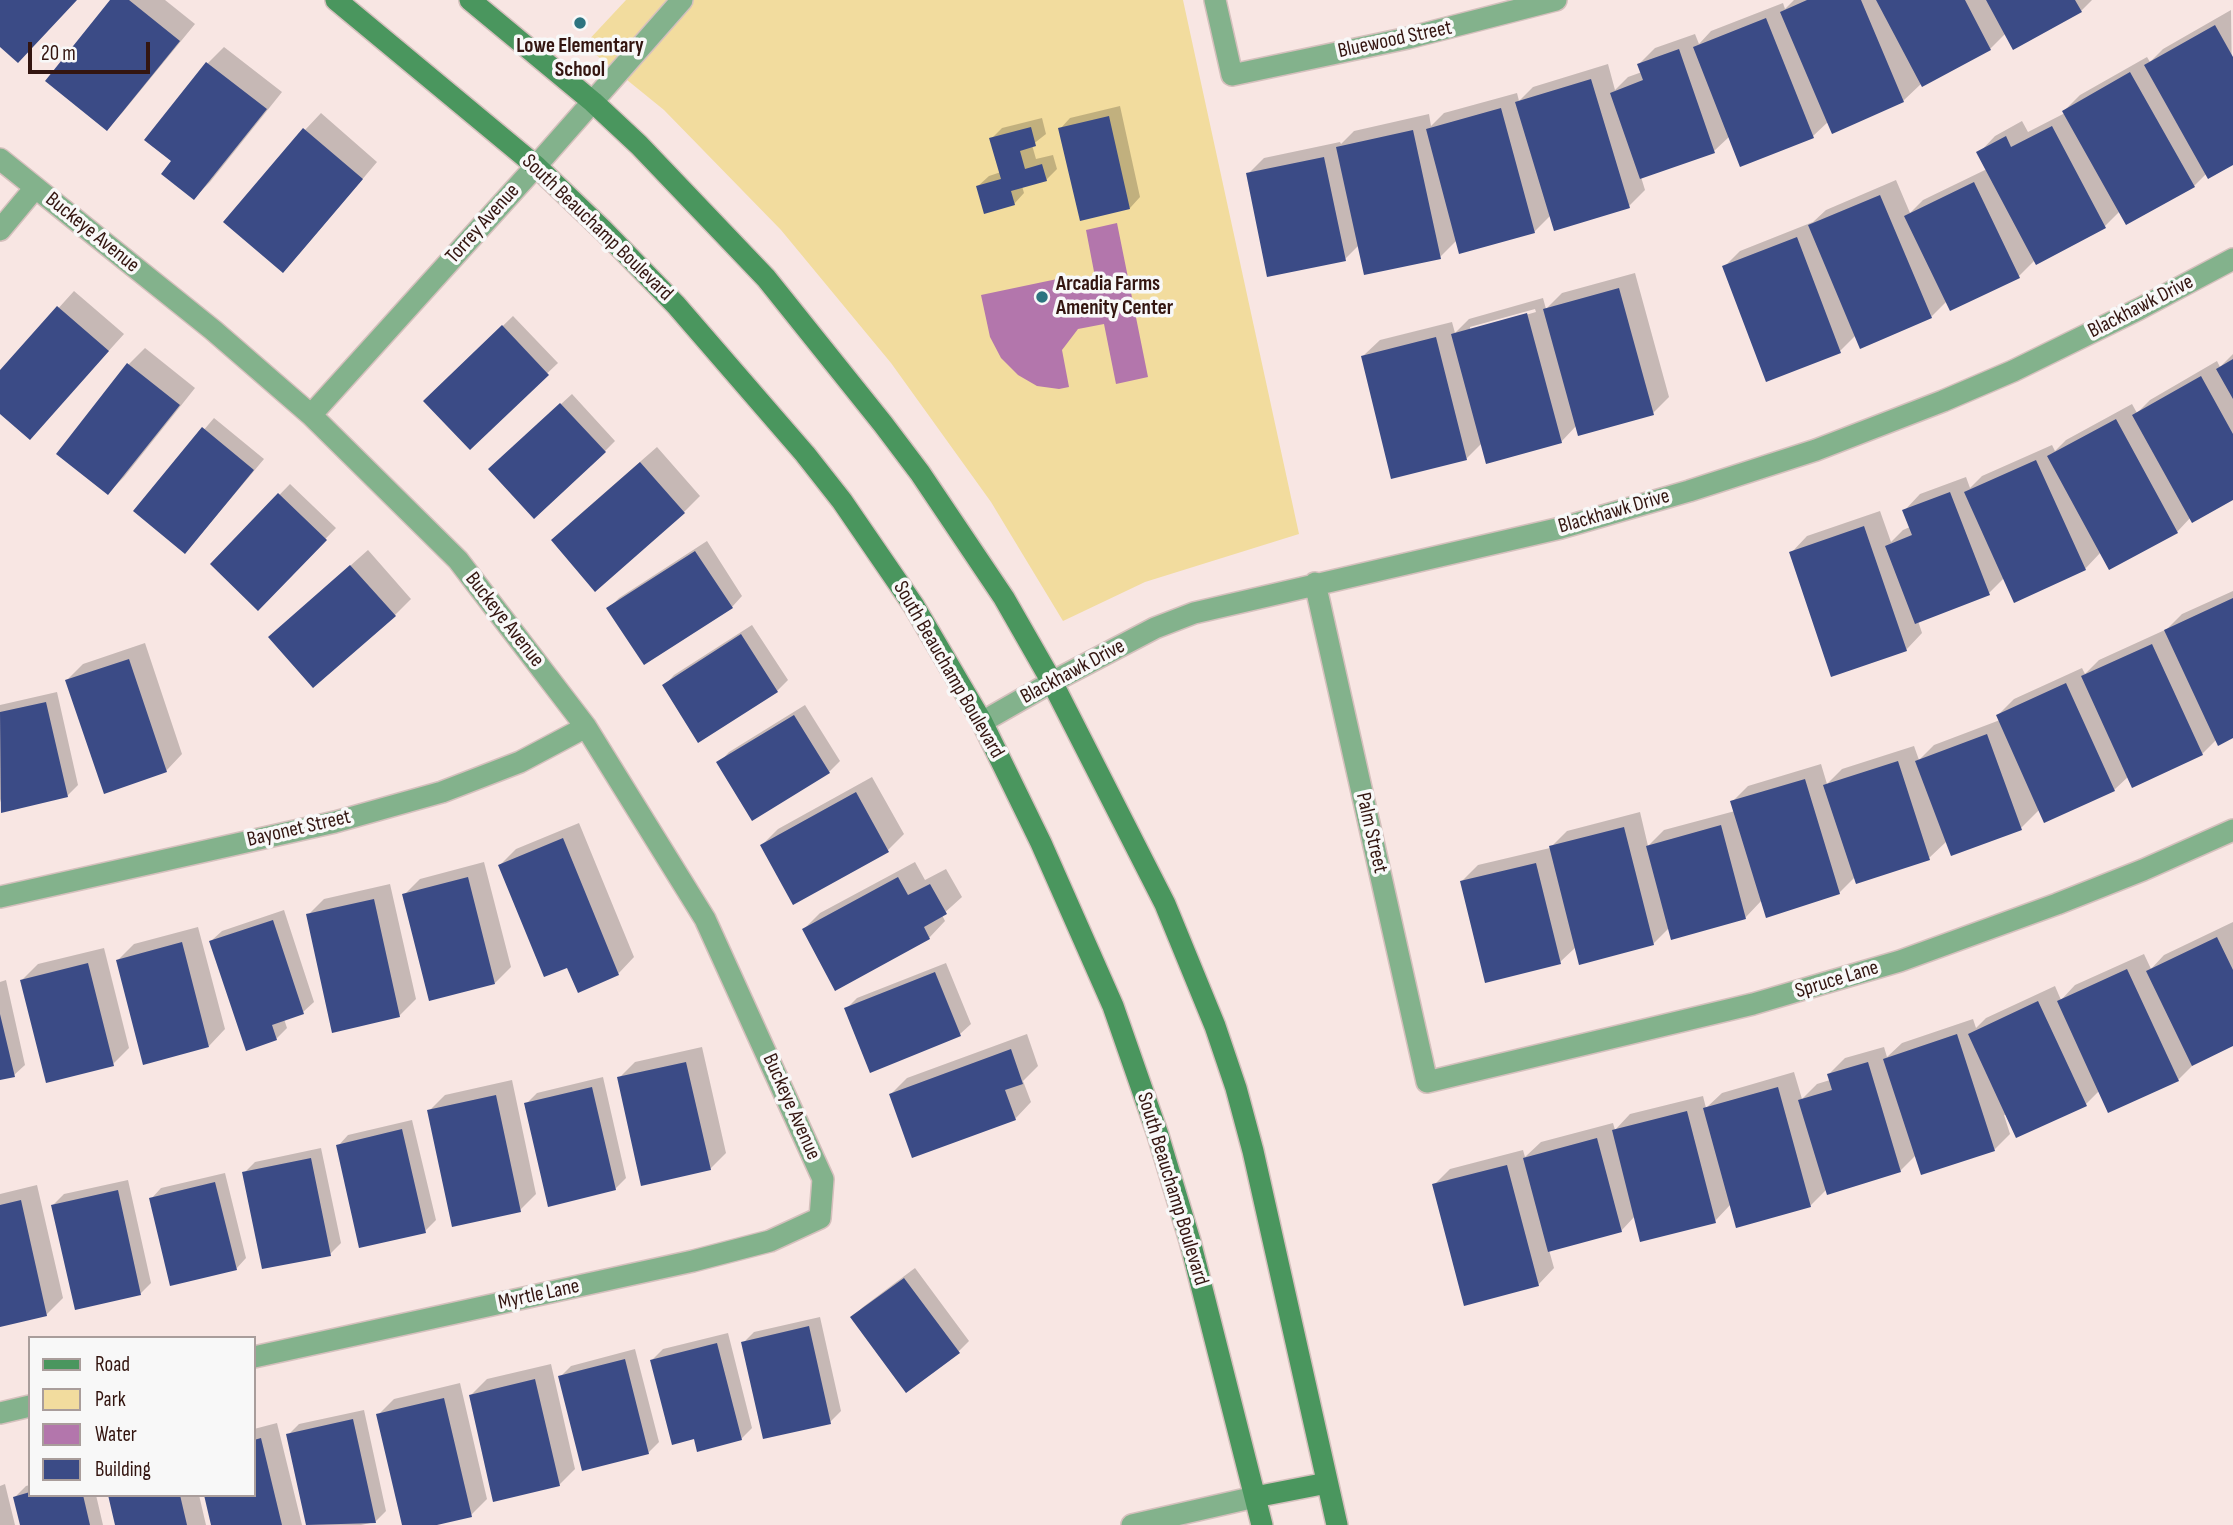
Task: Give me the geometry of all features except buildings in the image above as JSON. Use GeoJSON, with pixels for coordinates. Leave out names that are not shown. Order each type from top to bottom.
{"type":"FeatureCollection","features":[{"type":"Feature","properties":{"kind":"street","name":"South Beauchamp Boulevard"},"geometry":{"type":"LineString","coordinates":[[335,0],[536,166],[676,304],[805,454],[842,501],[899,584],[982,722],[1041,843],[1112,1006],[1142,1089],[1190,1241],[1262,1525]]}},
{"type":"Feature","properties":{"kind":"street"},"geometry":{"type":"LineString","coordinates":[[470,0],[593,102],[639,145],[766,278],[883,424],[961,532],[1004,598],[1052,682],[1165,904],[1215,1026],[1236,1088],[1253,1151],[1337,1525]]}},
{"type":"Feature","properties":{"kind":"street","name":"Torrey Avenue"},"geometry":{"type":"LineString","coordinates":[[311,415],[682,0]]}},
{"type":"Feature","properties":{"kind":"street","name":"Bluewood Street"},"geometry":{"type":"LineString","coordinates":[[1215,0],[1232,75],[1408,38],[1556,0]]}},
{"type":"Feature","properties":{"kind":"street","name":"Buckeye Avenue"},"geometry":{"type":"LineString","coordinates":[[0,159],[213,330],[311,415],[458,560],[586,727],[705,919],[823,1179],[820,1219]]}},
{"type":"Feature","properties":{"kind":"street"},"geometry":{"type":"LineString","coordinates":[[0,230],[35,188]]}},
{"type":"Feature","properties":{"kind":"street","name":"Blackhawk Drive"},"geometry":{"type":"LineString","coordinates":[[982,722],[1155,628],[1194,613],[1561,528],[1816,450],[2013,371],[2233,259]]}},
{"type":"Feature","properties":{"kind":"street","name":"Palm Street"},"geometry":{"type":"LineString","coordinates":[[1315,583],[1427,1082]]}},
{"type":"Feature","properties":{"kind":"street","name":"Bayonet Street"},"geometry":{"type":"LineString","coordinates":[[0,897],[335,822],[429,796],[520,762],[586,727]]}},
{"type":"Feature","properties":{"kind":"street","name":"Spruce Lane"},"geometry":{"type":"LineString","coordinates":[[1427,1082],[1753,1004],[1900,961],[2143,870],[2233,830]]}},
{"type":"Feature","properties":{"kind":"street","name":"Myrtle Lane"},"geometry":{"type":"LineString","coordinates":[[256,1357],[693,1261],[770,1241],[820,1219]]}},
{"type":"Feature","properties":{"kind":"street"},"geometry":{"type":"LineString","coordinates":[[0,1413],[28,1406]]}},
{"type":"Feature","properties":{"kind":"street"},"geometry":{"type":"LineString","coordinates":[[1132,1525],[1326,1483]]}},
{"type":"Feature","properties":{"kind":"green space","name":"Arcadia Farms Amenity Center"},"geometry":{"type":"Polygon","coordinates":[[[626,0],[1183,0],[1299,534],[1145,582],[1063,621],[991,502],[891,363],[781,230],[664,110],[584,45],[626,0]]]}},
{"type":"Feature","properties":{"kind":"water"},"geometry":{"type":"Polygon","coordinates":[[[1117,223],[1148,377],[1116,384],[1104,324],[1078,329],[1062,350],[1069,387],[1059,389],[1037,386],[1018,375],[1001,358],[990,337],[981,295],[1062,278],[1065,288],[1096,282],[1086,230],[1117,223]]]}},
{"type":"Feature","properties":{"kind":"place","name":"Lowe Elementary School"},"geometry":{"type":"Point","coordinates":[580,23]}},
{"type":"Feature","properties":{"kind":"place","name":"Arcadia Farms Amenity Center"},"geometry":{"type":"Point","coordinates":[1042,297]}}]}
